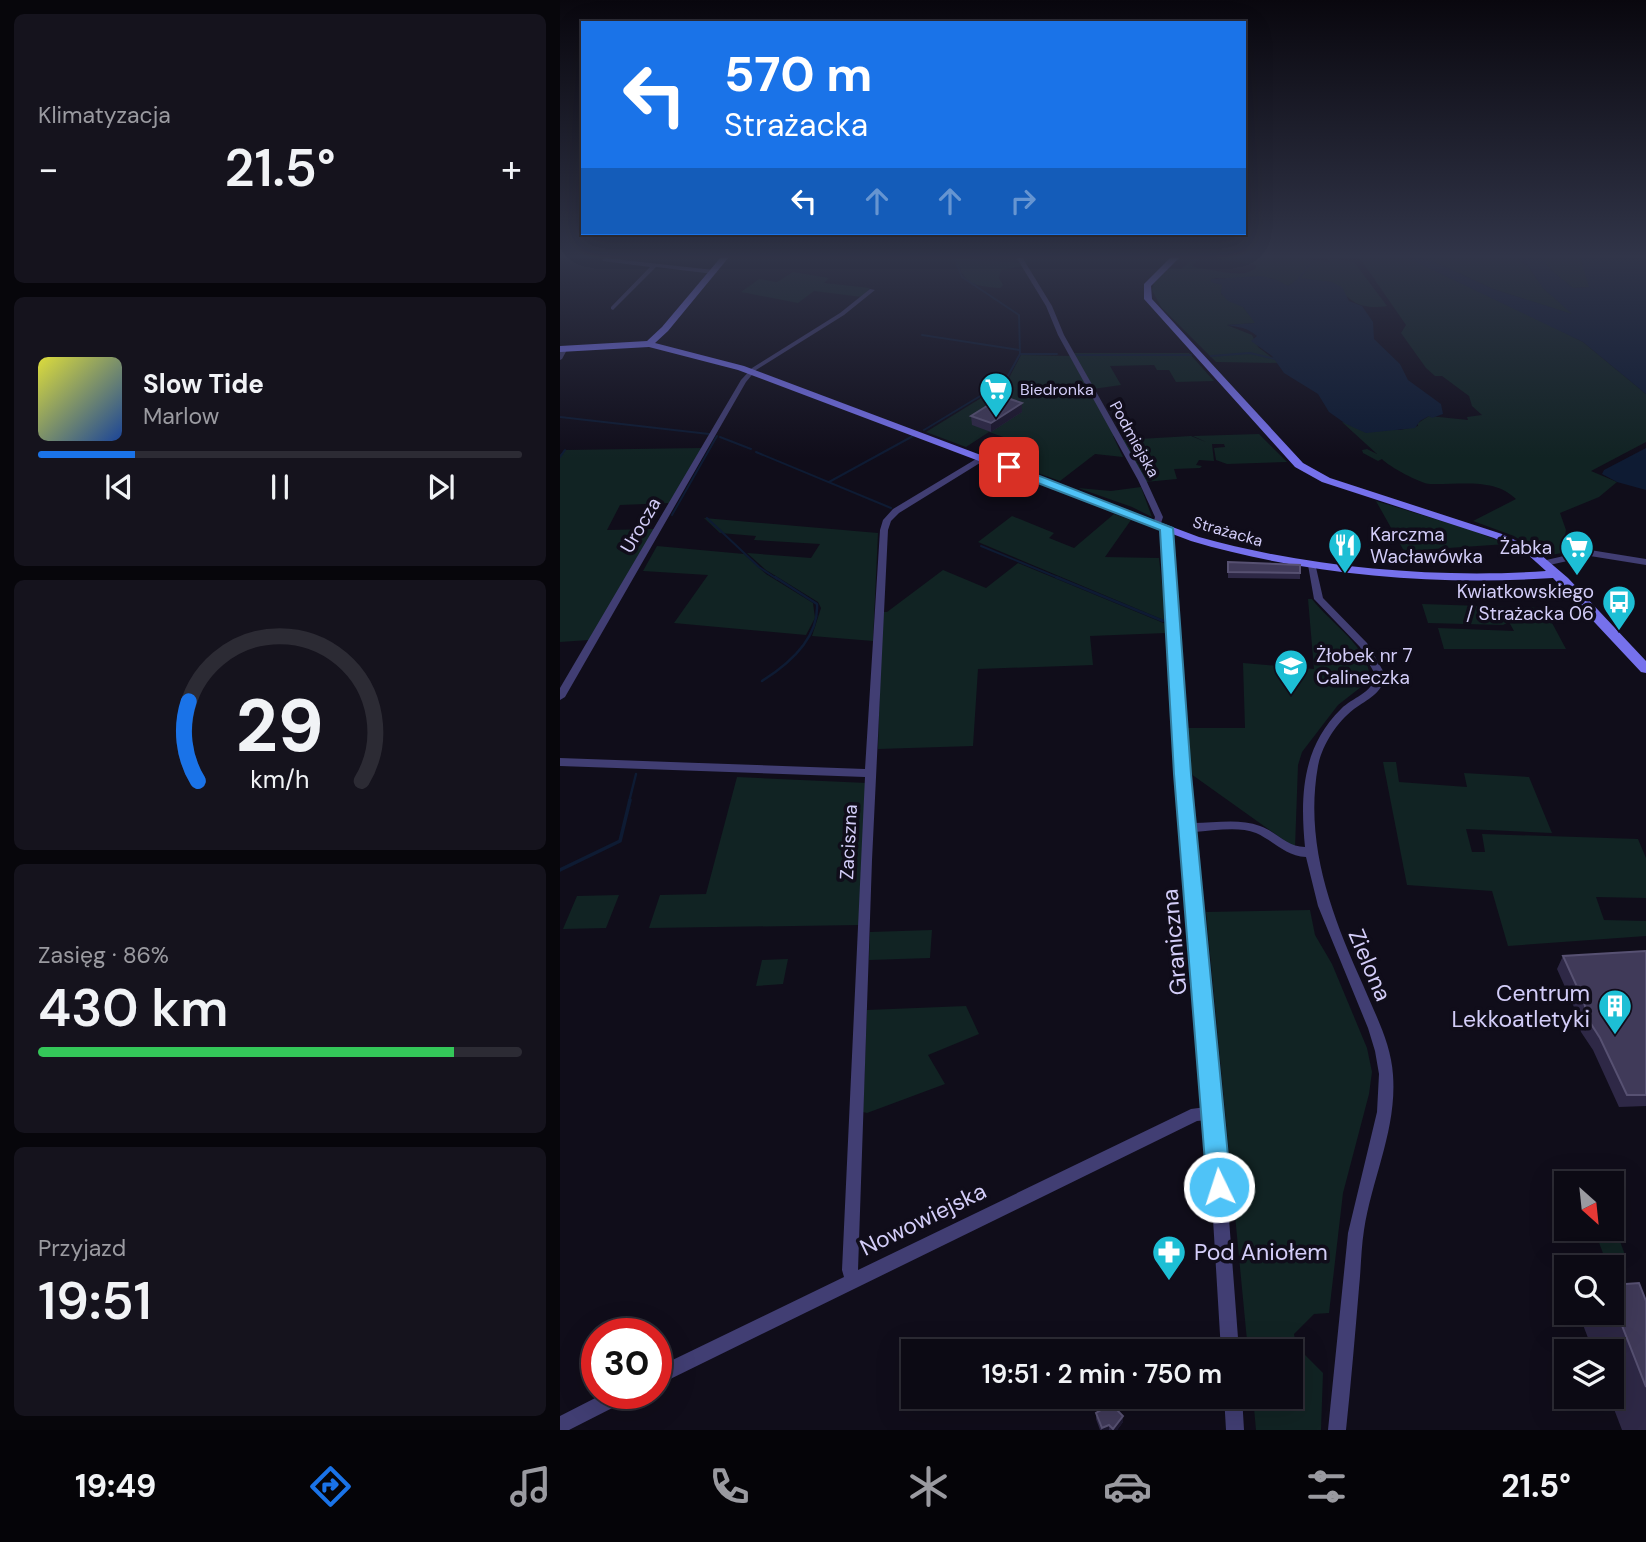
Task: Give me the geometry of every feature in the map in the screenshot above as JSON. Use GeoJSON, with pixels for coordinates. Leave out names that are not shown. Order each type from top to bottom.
{"type":"FeatureCollection","features":[{"type":"Feature","properties":{"kind":"street"},"geometry":{"type":"LineString","coordinates":[[649,344],[667,324]]}},
{"type":"Feature","properties":{"kind":"street"},"geometry":{"type":"LineString","coordinates":[[752,371],[827,324]]}},
{"type":"Feature","properties":{"kind":"street","name":"Podmiejska"},"geometry":{"type":"LineString","coordinates":[[1056,324],[1142,480],[1162,526]]}},
{"type":"Feature","properties":{"kind":"street"},"geometry":{"type":"LineString","coordinates":[[1170,324],[1299,465],[1326,480],[1499,536],[1522,547],[1557,574],[1646,669]]}},
{"type":"Feature","properties":{"kind":"street","name":"Strażacka"},"geometry":{"type":"LineString","coordinates":[[563,348],[649,344],[752,371],[1162,526],[1244,553],[1312,565],[1447,576],[1557,574]]}},
{"type":"Feature","properties":{"kind":"street"},"geometry":{"type":"LineString","coordinates":[[560,358],[563,348]]}},
{"type":"Feature","properties":{"kind":"street","name":"Urocza"},"geometry":{"type":"LineString","coordinates":[[560,697],[737,391],[752,371]]}},
{"type":"Feature","properties":{"kind":"street","name":"Zaciszna"},"geometry":{"type":"LineString","coordinates":[[853,1281],[850,1270],[855,1124],[885,525],[896,511],[984,458]]}},
{"type":"Feature","properties":{"kind":"street","name":"Graniczna"},"geometry":{"type":"LineString","coordinates":[[1162,526],[1214,1113],[1229,1339]]}},
{"type":"Feature","properties":{"kind":"street"},"geometry":{"type":"LineString","coordinates":[[1545,563],[1590,553],[1646,562]]}},
{"type":"Feature","properties":{"kind":"street","name":"Zielona"},"geometry":{"type":"LineString","coordinates":[[1312,565],[1319,599],[1364,645],[1381,676],[1376,689],[1345,711],[1318,750],[1312,770],[1310,852],[1321,899],[1378,1039],[1386,1074],[1387,1093],[1374,1167],[1357,1224],[1337,1430]]}},
{"type":"Feature","properties":{"kind":"street"},"geometry":{"type":"LineString","coordinates":[[560,762],[871,773]]}},
{"type":"Feature","properties":{"kind":"street"},"geometry":{"type":"LineString","coordinates":[[1188,828],[1250,827],[1262,831],[1289,851],[1310,852]]}},
{"type":"Feature","properties":{"kind":"street","name":"Nowowiejska"},"geometry":{"type":"LineString","coordinates":[[672,1369],[1196,1114],[1214,1113]]}},
{"type":"Feature","properties":{"kind":"street"},"geometry":{"type":"LineString","coordinates":[[560,1425],[592,1409]]}},
{"type":"Feature","properties":{"kind":"street"},"geometry":{"type":"LineString","coordinates":[[1234,1409],[1235,1430]]}},
{"type":"Feature","properties":{"kind":"shaded area"},"geometry":{"type":"Polygon","coordinates":[[[1178,324],[1245,324],[1227,325],[1252,335],[1258,347],[1279,363],[1216,362],[1178,324]]]}},
{"type":"Feature","properties":{"kind":"shaded area"},"geometry":{"type":"Polygon","coordinates":[[[1546,324],[1583,342],[1646,394],[1646,442],[1591,471],[1617,482],[1599,497],[1560,513],[1566,530],[1562,553],[1545,556],[1514,536],[1473,521],[1516,499],[1507,492],[1487,485],[1426,483],[1405,474],[1382,459],[1378,461],[1363,453],[1362,450],[1367,449],[1377,454],[1342,422],[1400,430],[1418,426],[1418,423],[1429,416],[1468,420],[1467,417],[1482,415],[1472,406],[1469,396],[1426,368],[1401,333],[1406,325],[1546,324]]]}},
{"type":"Feature","properties":{"kind":"shaded area"},"geometry":{"type":"Polygon","coordinates":[[[1074,353],[1189,353],[1214,381],[1176,382],[1169,370],[1157,370],[1154,365],[1110,366],[1121,385],[1093,389],[1074,353]]]}},
{"type":"Feature","properties":{"kind":"shaded area"},"geometry":{"type":"Polygon","coordinates":[[[1021,355],[1072,356],[1116,437],[1113,436],[1123,457],[1095,454],[1060,481],[1010,463],[1032,447],[989,432],[966,447],[926,432],[1007,382],[1021,355]]]}},
{"type":"Feature","properties":{"kind":"shaded area"},"geometry":{"type":"Polygon","coordinates":[[[1259,434],[1287,462],[1227,464],[1216,460],[1214,448],[1225,447],[1224,444],[1212,444],[1214,461],[1199,460],[1196,465],[1202,466],[1200,468],[1174,469],[1177,479],[1145,482],[1122,440],[1191,436],[1206,442],[1193,436],[1259,434]]]}},
{"type":"Feature","properties":{"kind":"shaded area"},"geometry":{"type":"Polygon","coordinates":[[[702,448],[670,503],[620,505],[607,530],[655,529],[589,640],[560,642],[560,455],[564,450],[702,448]]]}},
{"type":"Feature","properties":{"kind":"shaded area"},"geometry":{"type":"Polygon","coordinates":[[[1141,487],[1152,517],[1078,488],[1111,491],[1141,487]]]}},
{"type":"Feature","properties":{"kind":"shaded area"},"geometry":{"type":"Polygon","coordinates":[[[1376,501],[1471,530],[1507,544],[1404,551],[1376,501]]]}},
{"type":"Feature","properties":{"kind":"shaded area"},"geometry":{"type":"Polygon","coordinates":[[[1114,514],[1131,520],[1105,557],[1159,558],[1166,621],[978,542],[1012,516],[1054,533],[1049,538],[1074,548],[1114,514]]]}},
{"type":"Feature","properties":{"kind":"shaded area"},"geometry":{"type":"Polygon","coordinates":[[[704,518],[878,533],[873,641],[812,636],[821,608],[818,602],[766,570],[747,553],[811,558],[820,544],[754,540],[756,536],[720,533],[704,518]]]}},
{"type":"Feature","properties":{"kind":"shaded area"},"geometry":{"type":"Polygon","coordinates":[[[657,546],[744,554],[766,574],[813,603],[815,618],[806,635],[674,623],[708,575],[643,571],[657,546]]]}},
{"type":"Feature","properties":{"kind":"shaded area"},"geometry":{"type":"Polygon","coordinates":[[[1018,563],[1166,624],[1166,633],[1090,636],[1093,665],[978,669],[973,746],[878,749],[882,612],[887,612],[943,570],[986,588],[1018,563]]]}},
{"type":"Feature","properties":{"kind":"shaded area"},"geometry":{"type":"Polygon","coordinates":[[[1308,599],[1312,599],[1357,646],[1364,657],[1370,680],[1338,705],[1302,752],[1298,765],[1295,848],[1191,774],[1187,728],[1245,728],[1243,663],[1314,669],[1308,599]]]}},
{"type":"Feature","properties":{"kind":"shaded area"},"geometry":{"type":"Polygon","coordinates":[[[1422,604],[1544,608],[1566,649],[1444,649],[1438,628],[1514,631],[1509,622],[1503,625],[1428,623],[1422,604]]]}},
{"type":"Feature","properties":{"kind":"shaded area"},"geometry":{"type":"Polygon","coordinates":[[[1383,762],[1396,762],[1399,782],[1467,787],[1464,773],[1529,777],[1552,833],[1466,829],[1472,852],[1485,852],[1482,834],[1638,839],[1646,858],[1646,898],[1596,897],[1604,920],[1646,921],[1646,936],[1508,946],[1492,891],[1407,885],[1383,762]]]}},
{"type":"Feature","properties":{"kind":"shaded area"},"geometry":{"type":"Polygon","coordinates":[[[737,777],[867,783],[860,925],[649,928],[660,895],[706,894],[737,777]]]}},
{"type":"Feature","properties":{"kind":"shaded area"},"geometry":{"type":"Polygon","coordinates":[[[619,895],[606,928],[563,929],[577,896],[619,895]]]}},
{"type":"Feature","properties":{"kind":"shaded area"},"geometry":{"type":"Polygon","coordinates":[[[1310,910],[1315,935],[1332,964],[1367,1048],[1372,1072],[1369,1094],[1343,1193],[1329,1313],[1314,1314],[1294,1334],[1295,1339],[1247,1339],[1206,912],[1310,910]]]}},
{"type":"Feature","properties":{"kind":"shaded area"},"geometry":{"type":"Polygon","coordinates":[[[932,930],[930,958],[869,960],[870,932],[932,930]]]}},
{"type":"Feature","properties":{"kind":"shaded area"},"geometry":{"type":"Polygon","coordinates":[[[788,959],[783,984],[756,986],[762,960],[788,959]]]}},
{"type":"Feature","properties":{"kind":"shaded area"},"geometry":{"type":"Polygon","coordinates":[[[966,1006],[979,1034],[928,1055],[945,1084],[867,1113],[863,1112],[867,1010],[966,1006]]]}},
{"type":"Feature","properties":{"kind":"shaded area"},"geometry":{"type":"Polygon","coordinates":[[[1598,1241],[1620,1241],[1625,1255],[1604,1255],[1598,1241]]]}},
{"type":"Feature","properties":{"kind":"shaded area"},"geometry":{"type":"Polygon","coordinates":[[[1303,1353],[1323,1373],[1321,1430],[1256,1430],[1254,1409],[1303,1409],[1303,1353]]]}},
{"type":"Feature","properties":{"kind":"water"},"geometry":{"type":"Polygon","coordinates":[[[1373,324],[1374,339],[1400,364],[1408,380],[1441,404],[1443,414],[1432,418],[1429,416],[1415,428],[1366,433],[1329,412],[1318,394],[1284,373],[1272,356],[1251,341],[1257,336],[1246,329],[1227,325],[1373,324]]]}},
{"type":"Feature","properties":{"kind":"water"},"geometry":{"type":"Polygon","coordinates":[[[1545,324],[1646,324],[1646,394],[1583,342],[1545,324]]]}},
{"type":"Feature","properties":{"kind":"water"},"geometry":{"type":"Polygon","coordinates":[[[1646,448],[1646,490],[1617,482],[1602,474],[1604,470],[1646,448]]]}},
{"type":"Feature","properties":{"kind":"building"},"geometry":{"type":"Polygon","coordinates":[[[998,399],[1022,403],[991,423],[971,416],[998,399]]]}},
{"type":"Feature","properties":{"kind":"building"},"geometry":{"type":"Polygon","coordinates":[[[1228,562],[1300,565],[1300,573],[1228,572],[1228,562]]]}},
{"type":"Feature","properties":{"kind":"building","name":"Centrum Lekkoatletyki"},"geometry":{"type":"Polygon","coordinates":[[[1646,951],[1646,1095],[1627,1095],[1588,1019],[1584,1002],[1563,956],[1646,951]]]}},
{"type":"Feature","properties":{"kind":"building"},"geometry":{"type":"Polygon","coordinates":[[[1639,1283],[1646,1301],[1646,1387],[1622,1325],[1624,1325],[1624,1284],[1639,1283]]]}},
{"type":"Feature","properties":{"kind":"building"},"geometry":{"type":"Polygon","coordinates":[[[1103,1409],[1116,1409],[1123,1416],[1113,1429],[1109,1425],[1102,1428],[1096,1413],[1103,1409]]]}},
{"type":"Feature","properties":{"kind":"waterway"},"geometry":{"type":"LineString","coordinates":[[1019,324],[1020,354]]}},
{"type":"Feature","properties":{"kind":"waterway"},"geometry":{"type":"LineString","coordinates":[[922,335],[1019,350]]}},
{"type":"Feature","properties":{"kind":"waterway"},"geometry":{"type":"LineString","coordinates":[[1211,356],[1250,353],[1275,359]]}},
{"type":"Feature","properties":{"kind":"waterway"},"geometry":{"type":"LineString","coordinates":[[924,430],[1005,381],[1020,354]]}},
{"type":"Feature","properties":{"kind":"waterway"},"geometry":{"type":"LineString","coordinates":[[1020,354],[1057,354]]}},
{"type":"Feature","properties":{"kind":"waterway"},"geometry":{"type":"LineString","coordinates":[[1077,355],[1191,355]]}},
{"type":"Feature","properties":{"kind":"waterway"},"geometry":{"type":"LineString","coordinates":[[560,417],[709,434]]}},
{"type":"Feature","properties":{"kind":"waterway"},"geometry":{"type":"LineString","coordinates":[[672,515],[717,436]]}},
{"type":"Feature","properties":{"kind":"waterway"},"geometry":{"type":"LineString","coordinates":[[829,482],[913,436]]}},
{"type":"Feature","properties":{"kind":"waterway"},"geometry":{"type":"LineString","coordinates":[[720,437],[751,449]]}},
{"type":"Feature","properties":{"kind":"waterway"},"geometry":{"type":"LineString","coordinates":[[560,457],[565,450]]}},
{"type":"Feature","properties":{"kind":"waterway"},"geometry":{"type":"LineString","coordinates":[[756,452],[891,508]]}},
{"type":"Feature","properties":{"kind":"waterway"},"geometry":{"type":"LineString","coordinates":[[707,518],[759,567],[777,579]]}},
{"type":"Feature","properties":{"kind":"waterway"},"geometry":{"type":"LineString","coordinates":[[981,546],[1061,579]]}},
{"type":"Feature","properties":{"kind":"waterway"},"geometry":{"type":"LineString","coordinates":[[762,681],[782,667],[800,649],[808,639],[816,617],[817,604],[775,577]]}},
{"type":"Feature","properties":{"kind":"waterway"},"geometry":{"type":"LineString","coordinates":[[1056,577],[1163,621]]}},
{"type":"Feature","properties":{"kind":"waterway"},"geometry":{"type":"LineString","coordinates":[[629,802],[636,774]]}},
{"type":"Feature","properties":{"kind":"waterway"},"geometry":{"type":"LineString","coordinates":[[560,870],[620,841],[630,800]]}},
{"type":"Feature","properties":{"kind":"place","name":"Biedronka"},"geometry":{"type":"Point","coordinates":[996,419]}},
{"type":"Feature","properties":{"kind":"place","name":"Karczma Wacławówka"},"geometry":{"type":"Point","coordinates":[1345,575]}},
{"type":"Feature","properties":{"kind":"place","name":"Żabka"},"geometry":{"type":"Point","coordinates":[1577,577]}},
{"type":"Feature","properties":{"kind":"place","name":"Kwiatkowskiego / Strażacka 06"},"geometry":{"type":"Point","coordinates":[1619,632]}},
{"type":"Feature","properties":{"kind":"place","name":"Żłobek nr 7 Calineczka"},"geometry":{"type":"Point","coordinates":[1291,696]}},
{"type":"Feature","properties":{"kind":"place","name":"Centrum Lekkoatletyki"},"geometry":{"type":"Point","coordinates":[1615,1036]}},
{"type":"Feature","properties":{"kind":"place","name":"Pod Aniołem"},"geometry":{"type":"Point","coordinates":[1169,1282]}},
{"type":"Feature","properties":{"kind":"route"},"geometry":{"type":"LineString","coordinates":[[1009,467],[1167,528],[1183,774],[1219,1187]]}}]}
